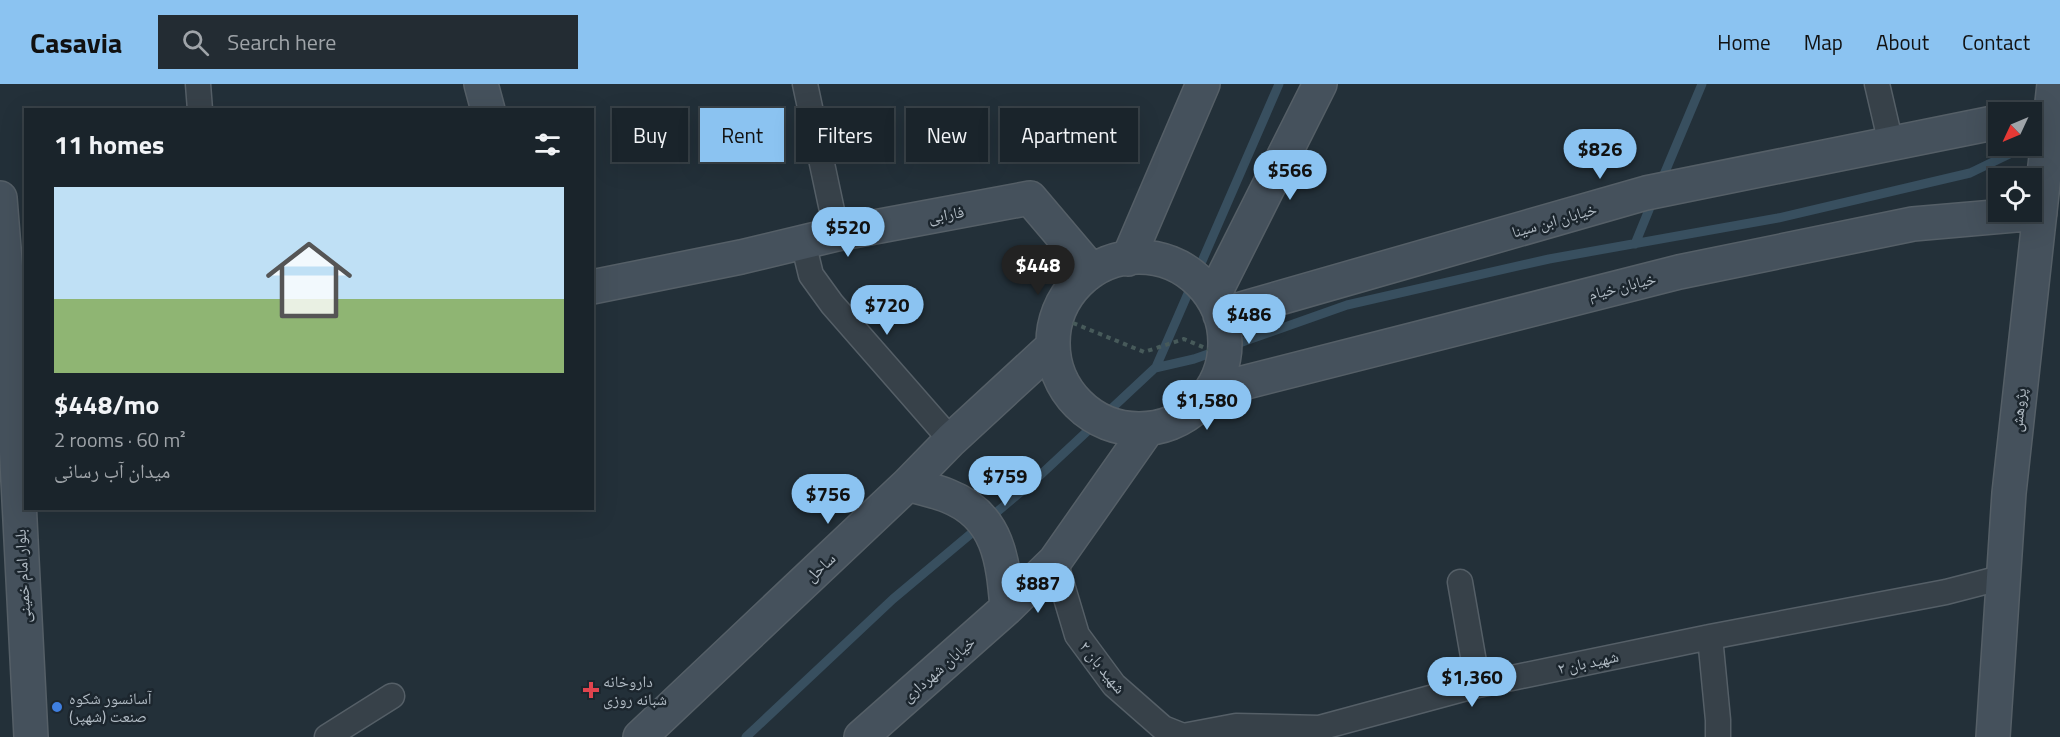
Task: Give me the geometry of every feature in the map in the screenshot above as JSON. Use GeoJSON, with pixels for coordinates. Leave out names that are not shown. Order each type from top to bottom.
{"type":"FeatureCollection","features":[{"type":"Feature","properties":{"kind":"street"},"geometry":{"type":"LineString","coordinates":[[198,84],[200,108]]}},
{"type":"Feature","properties":{"kind":"street"},"geometry":{"type":"LineString","coordinates":[[481,84],[487,108]]}},
{"type":"Feature","properties":{"kind":"street"},"geometry":{"type":"LineString","coordinates":[[805,84],[837,234]]}},
{"type":"Feature","properties":{"kind":"street"},"geometry":{"type":"LineString","coordinates":[[1128,259],[1203,84]]}},
{"type":"Feature","properties":{"kind":"street"},"geometry":{"type":"LineString","coordinates":[[1217,305],[1320,84]]}},
{"type":"Feature","properties":{"kind":"street"},"geometry":{"type":"LineString","coordinates":[[1877,84],[1891,144]]}},
{"type":"Feature","properties":{"kind":"street","name":"پژوهش"},"geometry":{"type":"LineString","coordinates":[[2042,205],[2052,167],[2045,104]]}},
{"type":"Feature","properties":{"kind":"street","name":"خیابان ابن سینا"},"geometry":{"type":"LineString","coordinates":[[1217,305],[1646,193],[1988,124]]}},
{"type":"Feature","properties":{"kind":"street","name":"بلوار امام خمینی"},"geometry":{"type":"LineString","coordinates":[[0,198],[18,323],[31,737]]}},
{"type":"Feature","properties":{"kind":"street","name":"فارابی"},"geometry":{"type":"LineString","coordinates":[[594,286],[741,257],[837,234],[1030,198],[1092,271]]}},
{"type":"Feature","properties":{"kind":"street","name":"خیابان خیام"},"geometry":{"type":"LineString","coordinates":[[1217,373],[1679,272],[1913,224],[1988,218]]}},
{"type":"Feature","properties":{"kind":"street","name":"پژوهش"},"geometry":{"type":"LineString","coordinates":[[1993,737],[2009,493],[2039,222]]}},
{"type":"Feature","properties":{"kind":"street"},"geometry":{"type":"LineString","coordinates":[[803,242],[811,275],[832,304],[951,440]]}},
{"type":"Feature","properties":{"kind":"street"},"geometry":{"type":"LineString","coordinates":[[1054,331],[1056,372],[1074,403],[1090,416],[1126,430],[1147,430],[1166,426],[1184,417],[1198,405],[1217,373],[1223,331],[1217,305],[1185,268],[1165,259],[1146,256],[1109,263],[1092,271]]}},
{"type":"Feature","properties":{"kind":"street","name":"ساحل"},"geometry":{"type":"LineString","coordinates":[[640,737],[908,484],[951,440],[1054,331],[1065,298],[1077,283],[1092,271]]}},
{"type":"Feature","properties":{"kind":"street","name":"خیابان شهرداری"},"geometry":{"type":"LineString","coordinates":[[861,737],[1007,608],[1055,561],[1147,430]]}},
{"type":"Feature","properties":{"kind":"street"},"geometry":{"type":"LineString","coordinates":[[908,484],[949,496],[975,511],[993,532],[1004,568],[1007,608]]}},
{"type":"Feature","properties":{"kind":"street","name":"شهید بان ۲"},"geometry":{"type":"LineString","coordinates":[[1055,561],[1077,635],[1114,686],[1163,728],[1183,736],[1236,726],[1319,728],[1478,685],[1710,637],[1946,592],[2004,577]]}},
{"type":"Feature","properties":{"kind":"street"},"geometry":{"type":"LineString","coordinates":[[1460,582],[1478,685]]}},
{"type":"Feature","properties":{"kind":"street"},"geometry":{"type":"LineString","coordinates":[[1710,637],[1718,737]]}},
{"type":"Feature","properties":{"kind":"street"},"geometry":{"type":"LineString","coordinates":[[327,737],[392,696]]}},
{"type":"Feature","properties":{"kind":"path"},"geometry":{"type":"LineString","coordinates":[[1054,331],[1144,352],[1184,339],[1217,373]]}},
{"type":"Feature","properties":{"kind":"waterway"},"geometry":{"type":"LineString","coordinates":[[746,737],[893,599],[1035,480],[1156,367],[1279,84]]}},
{"type":"Feature","properties":{"kind":"waterway"},"geometry":{"type":"LineString","coordinates":[[1660,184],[1702,84]]}},
{"type":"Feature","properties":{"kind":"waterway"},"geometry":{"type":"LineString","coordinates":[[1155,368],[1194,359],[1347,305],[1549,259],[1778,218],[1970,173],[2005,156]]}},
{"type":"Feature","properties":{"kind":"waterway"},"geometry":{"type":"LineString","coordinates":[[1635,244],[1653,200]]}},
{"type":"Feature","properties":{"kind":"place","name":"داروخانه شبانه روزی"},"geometry":{"type":"Point","coordinates":[591,690]}},
{"type":"Feature","properties":{"kind":"place","name":"آسانسور شکوه صنعت (شهپر)"},"geometry":{"type":"Point","coordinates":[57,707]}}]}
